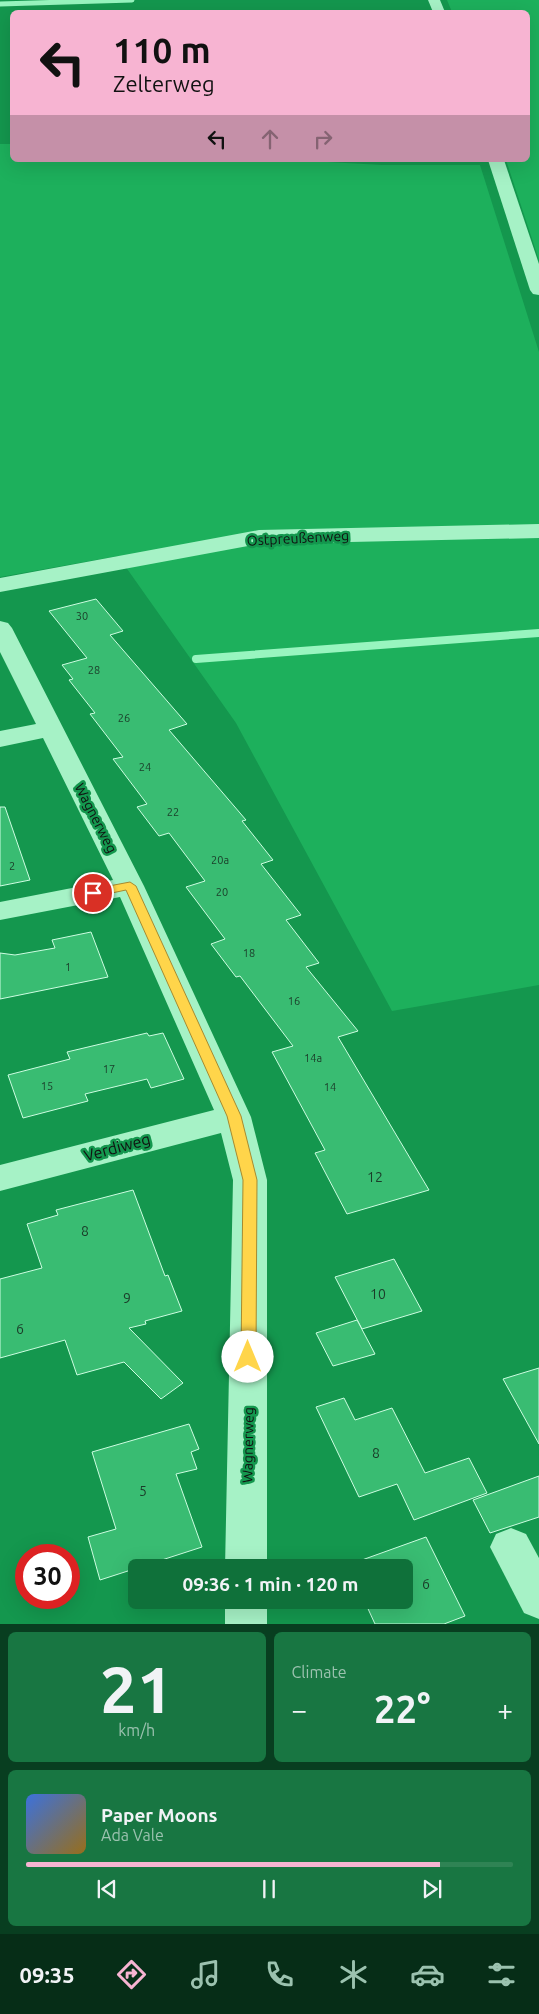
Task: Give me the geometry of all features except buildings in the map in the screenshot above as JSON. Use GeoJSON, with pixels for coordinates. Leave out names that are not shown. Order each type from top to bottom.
{"type":"FeatureCollection","features":[{"type":"Feature","properties":{"kind":"street"},"geometry":{"type":"LineString","coordinates":[[497,162],[539,290]]}},
{"type":"Feature","properties":{"kind":"street","name":"Ostpreußenweg"},"geometry":{"type":"LineString","coordinates":[[0,584],[259,537],[539,532]]}},
{"type":"Feature","properties":{"kind":"street","name":"Wagnerweg"},"geometry":{"type":"LineString","coordinates":[[0,628],[130,886],[234,1116],[250,1180],[246,1559]]}},
{"type":"Feature","properties":{"kind":"street"},"geometry":{"type":"LineString","coordinates":[[0,739],[51,729]]}},
{"type":"Feature","properties":{"kind":"street"},"geometry":{"type":"LineString","coordinates":[[0,911],[130,886]]}},
{"type":"Feature","properties":{"kind":"street","name":"Verdiweg"},"geometry":{"type":"LineString","coordinates":[[0,1178],[234,1116]]}},
{"type":"Feature","properties":{"kind":"street"},"geometry":{"type":"LineString","coordinates":[[511,1547],[539,1599]]}},
{"type":"Feature","properties":{"kind":"street"},"geometry":{"type":"LineString","coordinates":[[246,1609],[246,1624]]}},
{"type":"Feature","properties":{"kind":"green space"},"geometry":{"type":"Polygon","coordinates":[[[447,0],[539,0],[539,260],[507,162],[530,162],[530,10],[451,10],[447,0]]]}},
{"type":"Feature","properties":{"kind":"green space"},"geometry":{"type":"Polygon","coordinates":[[[0,144],[10,144],[10,162],[328,162],[382,165],[480,165],[539,352],[539,985],[392,1011],[236,723],[118,556],[0,577],[0,144]]]}},
{"type":"Feature","properties":{"kind":"waterway"},"geometry":{"type":"LineString","coordinates":[[0,4],[132,0]]}},
{"type":"Feature","properties":{"kind":"waterway"},"geometry":{"type":"LineString","coordinates":[[196,659],[539,633]]}},
{"type":"Feature","properties":{"kind":"route"},"geometry":{"type":"LineString","coordinates":[[93,893],[130,886],[234,1116],[250,1180],[248,1357]]}}]}
